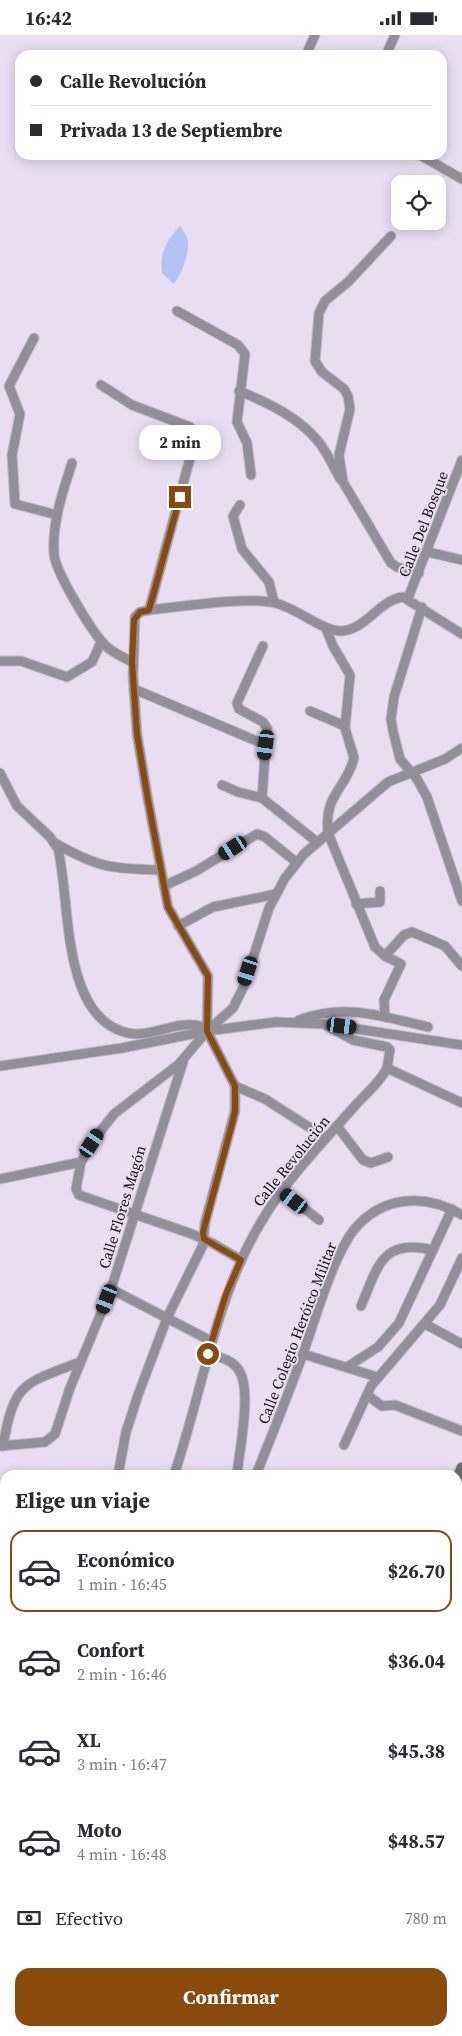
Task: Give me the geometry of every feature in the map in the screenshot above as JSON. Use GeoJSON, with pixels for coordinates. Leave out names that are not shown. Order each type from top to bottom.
{"type":"FeatureCollection","features":[{"type":"Feature","properties":{"kind":"street"},"geometry":{"type":"LineString","coordinates":[[308,50],[315,35]]}},
{"type":"Feature","properties":{"kind":"street"},"geometry":{"type":"LineString","coordinates":[[388,50],[395,35]]}},
{"type":"Feature","properties":{"kind":"street"},"geometry":{"type":"LineString","coordinates":[[429,160],[462,179]]}},
{"type":"Feature","properties":{"kind":"street"},"geometry":{"type":"LineString","coordinates":[[343,482],[339,455],[340,443],[350,402],[344,389],[322,372],[315,361],[319,313],[325,301],[354,276],[391,235]]}},
{"type":"Feature","properties":{"kind":"street"},"geometry":{"type":"LineString","coordinates":[[177,311],[242,349],[244,361],[239,391],[237,422],[247,443],[250,475]]}},
{"type":"Feature","properties":{"kind":"street"},"geometry":{"type":"LineString","coordinates":[[34,338],[9,386],[20,414],[12,455],[15,504],[57,515]]}},
{"type":"Feature","properties":{"kind":"street"},"geometry":{"type":"LineString","coordinates":[[101,385],[132,405],[190,427],[196,436],[149,610]]}},
{"type":"Feature","properties":{"kind":"street"},"geometry":{"type":"LineString","coordinates":[[239,391],[272,405],[310,432],[319,441],[391,563],[397,567],[419,573]]}},
{"type":"Feature","properties":{"kind":"street","name":"Calle Del Bosque"},"geometry":{"type":"LineString","coordinates":[[408,598],[428,552],[462,460]]}},
{"type":"Feature","properties":{"kind":"street"},"geometry":{"type":"LineString","coordinates":[[72,463],[57,515],[54,559],[81,611],[101,642],[116,654],[132,662]]}},
{"type":"Feature","properties":{"kind":"street"},"geometry":{"type":"LineString","coordinates":[[240,505],[232,516],[242,549],[269,582],[274,602]]}},
{"type":"Feature","properties":{"kind":"street"},"geometry":{"type":"LineString","coordinates":[[428,552],[462,560]]}},
{"type":"Feature","properties":{"kind":"street"},"geometry":{"type":"LineString","coordinates":[[119,1470],[126,1432],[167,1318],[200,1252],[204,1239],[205,1223],[235,1111],[235,1086],[207,1031],[208,976],[168,907],[140,750],[132,662],[135,617],[140,612],[149,610],[255,601],[274,602],[291,607],[326,628],[335,631],[351,629],[397,597],[408,598],[462,634]]}},
{"type":"Feature","properties":{"kind":"street"},"geometry":{"type":"LineString","coordinates":[[422,607],[392,711],[392,731],[397,751],[427,797],[462,901]]}},
{"type":"Feature","properties":{"kind":"street"},"geometry":{"type":"LineString","coordinates":[[326,628],[333,646],[350,675],[345,725],[354,758],[329,805],[326,818],[328,833],[375,947],[385,956],[397,961],[401,965],[384,1000],[385,1017]]}},
{"type":"Feature","properties":{"kind":"street"},"geometry":{"type":"LineString","coordinates":[[0,661],[21,661],[67,677],[92,661],[101,642]]}},
{"type":"Feature","properties":{"kind":"street"},"geometry":{"type":"LineString","coordinates":[[262,798],[266,728],[264,722],[239,709],[237,703],[263,646]]}},
{"type":"Feature","properties":{"kind":"street"},"geometry":{"type":"LineString","coordinates":[[134,689],[266,745]]}},
{"type":"Feature","properties":{"kind":"street"},"geometry":{"type":"LineString","coordinates":[[310,711],[345,725]]}},
{"type":"Feature","properties":{"kind":"street"},"geometry":{"type":"LineString","coordinates":[[241,1260],[204,1239],[79,1195],[76,1189],[81,1162],[99,1133],[114,1114],[184,1059],[207,1031],[226,1016],[238,999],[264,920],[276,893],[296,862],[379,788],[396,777],[438,762],[462,749]]}},
{"type":"Feature","properties":{"kind":"street"},"geometry":{"type":"LineString","coordinates":[[0,773],[17,806],[55,843],[88,861],[105,867],[161,870]]}},
{"type":"Feature","properties":{"kind":"street"},"geometry":{"type":"LineString","coordinates":[[222,785],[238,792],[262,798],[317,842]]}},
{"type":"Feature","properties":{"kind":"street"},"geometry":{"type":"LineString","coordinates":[[164,886],[209,864],[256,834],[266,837],[296,862]]}},
{"type":"Feature","properties":{"kind":"street"},"geometry":{"type":"LineString","coordinates":[[55,843],[60,855],[71,951],[84,991],[96,1013],[111,1025],[128,1033],[196,1025],[207,1031]]}},
{"type":"Feature","properties":{"kind":"street"},"geometry":{"type":"LineString","coordinates":[[356,904],[380,902],[380,891]]}},
{"type":"Feature","properties":{"kind":"street"},"geometry":{"type":"LineString","coordinates":[[178,926],[213,907],[276,893]]}},
{"type":"Feature","properties":{"kind":"street"},"geometry":{"type":"LineString","coordinates":[[385,956],[404,935],[412,932],[441,944],[449,950],[462,966]]}},
{"type":"Feature","properties":{"kind":"street"},"geometry":{"type":"LineString","coordinates":[[0,1066],[122,1048],[207,1031],[296,1021],[320,1013],[358,1011],[428,1027]]}},
{"type":"Feature","properties":{"kind":"street"},"geometry":{"type":"LineString","coordinates":[[296,1021],[462,1045]]}},
{"type":"Feature","properties":{"kind":"street"},"geometry":{"type":"LineString","coordinates":[[324,1024],[354,1040],[387,1047],[390,1050],[387,1068],[413,1078],[462,1103]]}},
{"type":"Feature","properties":{"kind":"street","name":"Calle Flores Magón"},"geometry":{"type":"LineString","coordinates":[[1,1446],[45,1441],[53,1437],[80,1362],[111,1289],[184,1059]]}},
{"type":"Feature","properties":{"kind":"street","name":"Calle Revolución"},"geometry":{"type":"LineString","coordinates":[[176,1470],[192,1419],[210,1341],[226,1294],[241,1260],[259,1226],[282,1191],[387,1068]]}},
{"type":"Feature","properties":{"kind":"street"},"geometry":{"type":"LineString","coordinates":[[235,1086],[265,1099],[326,1138]]}},
{"type":"Feature","properties":{"kind":"street"},"geometry":{"type":"LineString","coordinates":[[337,1126],[363,1160],[371,1163],[388,1157]]}},
{"type":"Feature","properties":{"kind":"street"},"geometry":{"type":"LineString","coordinates":[[0,1179],[81,1162]]}},
{"type":"Feature","properties":{"kind":"street"},"geometry":{"type":"LineString","coordinates":[[282,1191],[319,1220]]}},
{"type":"Feature","properties":{"kind":"street","name":"Calle Colegio Heróico Militar"},"geometry":{"type":"LineString","coordinates":[[258,1470],[303,1354],[324,1293],[344,1246],[360,1224],[383,1208],[414,1199],[440,1203],[462,1215]]}},
{"type":"Feature","properties":{"kind":"street"},"geometry":{"type":"LineString","coordinates":[[347,1367],[378,1347],[393,1332],[404,1314],[452,1209]]}},
{"type":"Feature","properties":{"kind":"street"},"geometry":{"type":"LineString","coordinates":[[361,1306],[376,1271],[385,1257],[397,1248],[407,1246],[433,1250]]}},
{"type":"Feature","properties":{"kind":"street"},"geometry":{"type":"LineString","coordinates":[[344,1445],[377,1377],[425,1324],[447,1295],[462,1258]]}},
{"type":"Feature","properties":{"kind":"street"},"geometry":{"type":"LineString","coordinates":[[111,1289],[210,1341]]}},
{"type":"Feature","properties":{"kind":"street"},"geometry":{"type":"LineString","coordinates":[[425,1324],[462,1344]]}},
{"type":"Feature","properties":{"kind":"street"},"geometry":{"type":"LineString","coordinates":[[208,1354],[232,1363],[242,1375],[244,1401],[237,1470]]}},
{"type":"Feature","properties":{"kind":"street"},"geometry":{"type":"LineString","coordinates":[[303,1354],[377,1377]]}},
{"type":"Feature","properties":{"kind":"street"},"geometry":{"type":"LineString","coordinates":[[1,1446],[10,1410],[23,1388],[33,1381],[80,1362]]}},
{"type":"Feature","properties":{"kind":"street"},"geometry":{"type":"LineString","coordinates":[[367,1395],[382,1406],[396,1405],[462,1431]]}},
{"type":"Feature","properties":{"kind":"water"},"geometry":{"type":"Polygon","coordinates":[[[180,226],[187,237],[188,246],[180,275],[174,284],[162,273],[162,259],[165,247],[180,226]]]}},
{"type":"Feature","properties":{"kind":"route"},"geometry":{"type":"LineString","coordinates":[[180,497],[149,610],[137,614],[134,620],[132,662],[137,734],[168,907],[172,917],[204,966],[208,976],[207,1031],[216,1052],[235,1086],[235,1111],[203,1232],[204,1239],[241,1260],[226,1294],[210,1341],[208,1354]]}}]}
